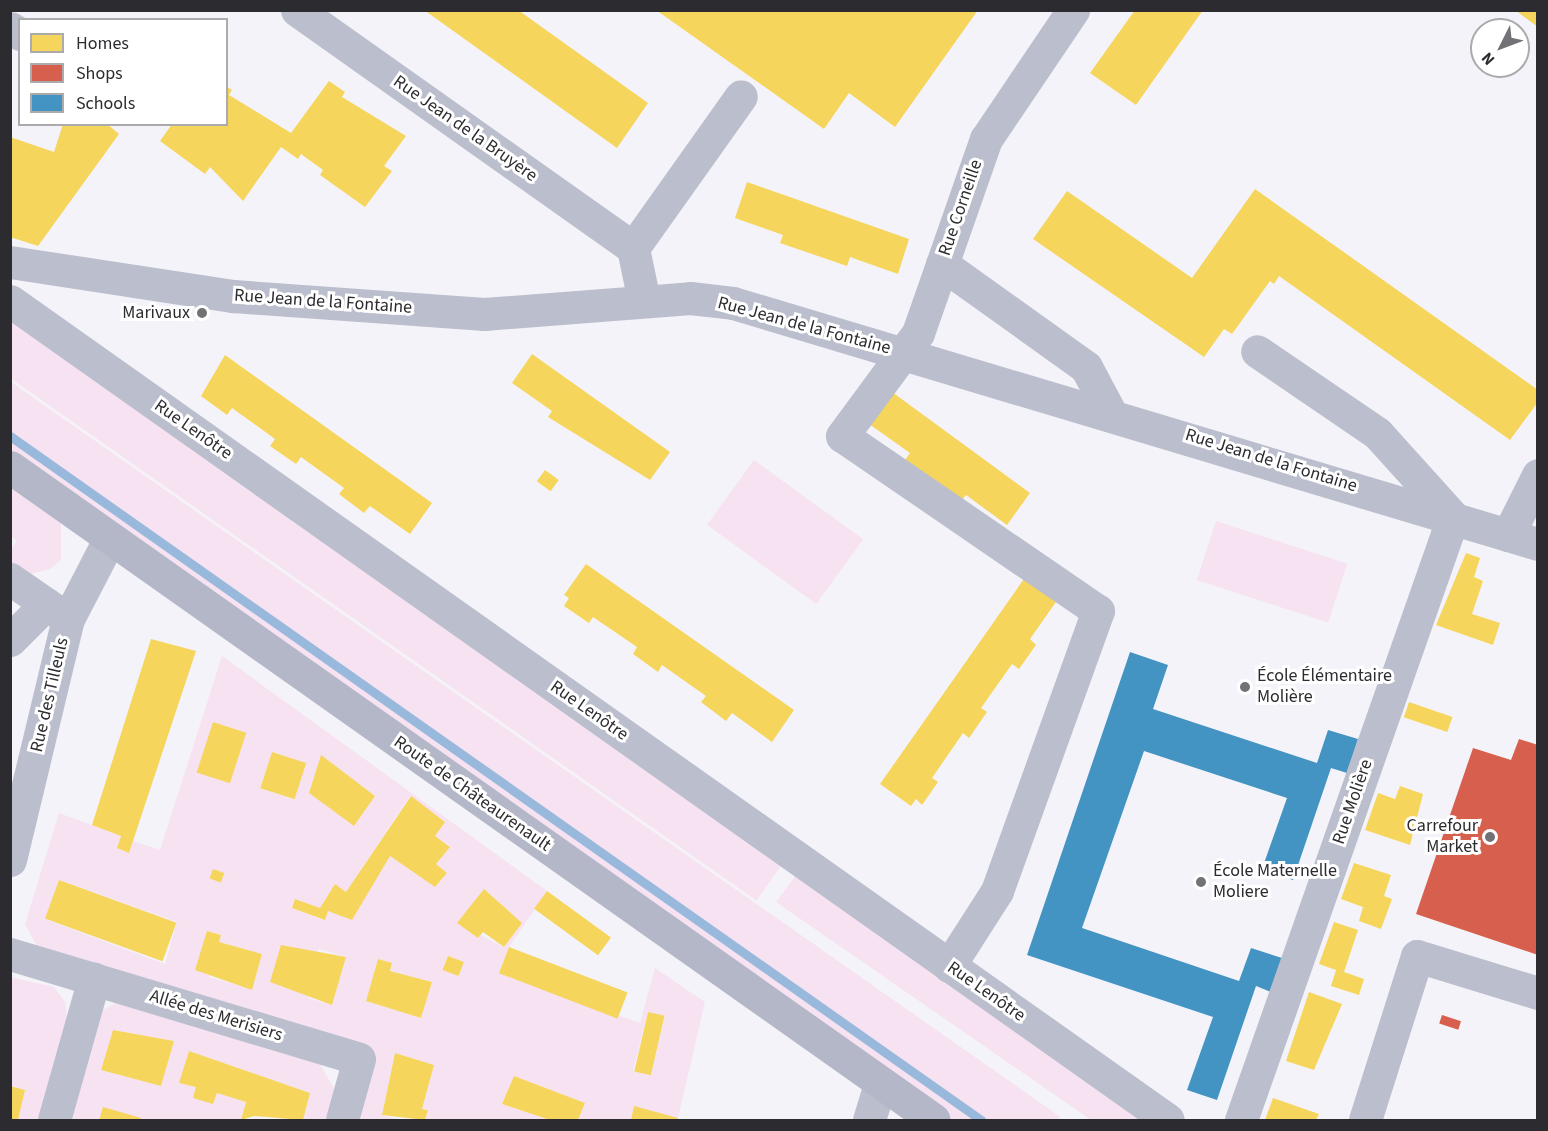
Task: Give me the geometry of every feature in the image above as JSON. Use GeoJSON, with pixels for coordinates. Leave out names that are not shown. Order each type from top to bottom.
{"type":"FeatureCollection","features":[{"type":"Feature","properties":{"kind":"main road","name":"Route de Châteaurenault"},"geometry":{"type":"LineString","coordinates":[[10,467],[934,1120]]}},
{"type":"Feature","properties":{"kind":"street","name":"Rue Jean de la Bruyère"},"geometry":{"type":"LineString","coordinates":[[297,10],[633,248]]}},
{"type":"Feature","properties":{"kind":"street","name":"Rue Corneille"},"geometry":{"type":"LineString","coordinates":[[949,966],[997,891],[1098,611],[842,436],[921,325],[986,139],[1073,10]]}},
{"type":"Feature","properties":{"kind":"street"},"geometry":{"type":"LineString","coordinates":[[644,302],[633,248],[741,96]]}},
{"type":"Feature","properties":{"kind":"street","name":"Rue Jean de la Fontaine"},"geometry":{"type":"LineString","coordinates":[[10,262],[233,296],[484,314],[690,298],[733,303],[1111,414],[1523,540]]}},
{"type":"Feature","properties":{"kind":"street"},"geometry":{"type":"LineString","coordinates":[[942,264],[1086,367],[1111,414]]}},
{"type":"Feature","properties":{"kind":"street","name":"Rue Lenôtre"},"geometry":{"type":"LineString","coordinates":[[10,302],[1168,1120]]}},
{"type":"Feature","properties":{"kind":"street"},"geometry":{"type":"LineString","coordinates":[[1257,351],[1377,433],[1453,517]]}},
{"type":"Feature","properties":{"kind":"street"},"geometry":{"type":"LineString","coordinates":[[1523,540],[1538,475]]}},
{"type":"Feature","properties":{"kind":"street","name":"Rue Molière"},"geometry":{"type":"LineString","coordinates":[[1241,1120],[1453,517]]}},
{"type":"Feature","properties":{"kind":"street","name":"Rue des Tilleuls"},"geometry":{"type":"LineString","coordinates":[[10,860],[57,612],[110,538]]}},
{"type":"Feature","properties":{"kind":"street"},"geometry":{"type":"LineString","coordinates":[[10,579],[57,612],[10,640]]}},
{"type":"Feature","properties":{"kind":"street","name":"Allée des Merisiers"},"geometry":{"type":"LineString","coordinates":[[10,954],[359,1059],[342,1120]]}},
{"type":"Feature","properties":{"kind":"street"},"geometry":{"type":"LineString","coordinates":[[1365,1120],[1417,956],[1538,993]]}},
{"type":"Feature","properties":{"kind":"street"},"geometry":{"type":"LineString","coordinates":[[54,1120],[94,979]]}},
{"type":"Feature","properties":{"kind":"street"},"geometry":{"type":"LineString","coordinates":[[869,1120],[880,1083]]}},
{"type":"Feature","properties":{"kind":"shaded area"},"geometry":{"type":"Polygon","coordinates":[[[11,309],[789,854],[757,901],[10,378],[11,309]]]}},
{"type":"Feature","properties":{"kind":"shaded area"},"geometry":{"type":"Polygon","coordinates":[[[11,382],[1060,1117],[1058,1120],[953,1120],[10,459],[10,383],[11,382]]]}},
{"type":"Feature","properties":{"kind":"shaded area"},"geometry":{"type":"Polygon","coordinates":[[[754,460],[863,539],[816,604],[707,525],[754,460]]]}},
{"type":"Feature","properties":{"kind":"shaded area"},"geometry":{"type":"Polygon","coordinates":[[[10,482],[61,523],[61,560],[50,569],[26,575],[11,566],[11,549],[17,541],[11,536],[10,482]]]}},
{"type":"Feature","properties":{"kind":"shaded area"},"geometry":{"type":"Polygon","coordinates":[[[1216,521],[1347,564],[1328,623],[1197,580],[1216,521]]]}},
{"type":"Feature","properties":{"kind":"shaded area"},"geometry":{"type":"Polygon","coordinates":[[[222,656],[547,891],[509,947],[499,973],[640,1023],[655,968],[705,1002],[678,1118],[634,1107],[631,1120],[578,1120],[585,1103],[514,1076],[502,1104],[550,1120],[425,1120],[428,1110],[422,1109],[434,1065],[395,1053],[382,1115],[400,1120],[354,1120],[373,1050],[40,952],[25,924],[59,813],[121,836],[117,848],[129,853],[133,841],[160,850],[222,656]],[[213,722],[197,772],[229,782],[246,733],[213,722]],[[272,752],[260,788],[294,800],[306,763],[272,752]],[[321,756],[309,793],[355,825],[375,796],[321,756]],[[410,796],[346,892],[335,884],[320,908],[295,899],[292,908],[324,920],[328,911],[352,919],[390,856],[435,887],[447,873],[436,864],[450,846],[435,836],[444,821],[410,796]],[[59,880],[48,920],[165,964],[177,922],[59,880]],[[484,889],[458,924],[504,947],[522,923],[484,889]],[[207,931],[209,977],[252,989],[262,954],[219,942],[221,935],[207,931]],[[319,949],[308,998],[332,1005],[346,957],[319,949]],[[378,959],[366,1001],[421,1018],[432,982],[390,971],[392,963],[378,959]],[[648,1012],[633,1071],[651,1075],[665,1016],[648,1012]]]}},
{"type":"Feature","properties":{"kind":"shaded area"},"geometry":{"type":"Polygon","coordinates":[[[801,868],[1147,1120],[1091,1120],[776,902],[801,868]]]}},
{"type":"Feature","properties":{"kind":"shaded area"},"geometry":{"type":"Polygon","coordinates":[[[10,977],[54,987],[65,1002],[67,1021],[40,1120],[18,1120],[25,1090],[11,1086],[10,977]]]}},
{"type":"Feature","properties":{"kind":"shaded area"},"geometry":{"type":"Polygon","coordinates":[[[119,1002],[317,1059],[336,1092],[328,1120],[303,1120],[310,1093],[189,1051],[180,1082],[196,1087],[213,1104],[217,1093],[246,1102],[241,1120],[140,1120],[103,1108],[99,1120],[66,1120],[95,1014],[119,1002]],[[113,1030],[101,1070],[161,1086],[174,1041],[113,1030]]]}},
{"type":"Feature","properties":{"kind":"building: Homes"},"geometry":{"type":"Polygon","coordinates":[[[424,10],[518,10],[648,103],[617,148],[424,10]]]}},
{"type":"Feature","properties":{"kind":"building: Homes"},"geometry":{"type":"Polygon","coordinates":[[[656,10],[978,10],[895,127],[849,93],[824,129],[656,10]]]}},
{"type":"Feature","properties":{"kind":"building: Homes"},"geometry":{"type":"Polygon","coordinates":[[[1135,10],[1203,10],[1136,105],[1090,73],[1135,10]]]}},
{"type":"Feature","properties":{"kind":"building: Homes"},"geometry":{"type":"Polygon","coordinates":[[[1515,10],[1538,10],[1538,27],[1530,21],[1530,18],[1526,18],[1515,10]]]}},
{"type":"Feature","properties":{"kind":"building: Homes"},"geometry":{"type":"Polygon","coordinates":[[[329,81],[345,92],[342,97],[406,136],[384,166],[392,171],[365,207],[320,175],[323,170],[301,154],[298,159],[281,147],[243,201],[210,167],[205,174],[160,141],[171,126],[228,126],[228,87],[232,90],[229,95],[291,133],[329,81]]]}},
{"type":"Feature","properties":{"kind":"building: Homes"},"geometry":{"type":"Polygon","coordinates":[[[62,126],[109,126],[119,134],[38,246],[10,237],[10,137],[54,152],[62,126]]]}},
{"type":"Feature","properties":{"kind":"building: Homes"},"geometry":{"type":"Polygon","coordinates":[[[747,182],[909,239],[898,274],[850,257],[847,266],[780,243],[783,235],[735,218],[747,182]]]}},
{"type":"Feature","properties":{"kind":"building: Homes"},"geometry":{"type":"Polygon","coordinates":[[[1255,189],[1538,390],[1538,402],[1510,440],[1279,276],[1274,284],[1270,281],[1232,334],[1224,329],[1204,357],[1033,239],[1067,191],[1192,278],[1255,189]]]}},
{"type":"Feature","properties":{"kind":"building: Homes"},"geometry":{"type":"Polygon","coordinates":[[[532,354],[670,452],[650,480],[548,417],[552,411],[512,383],[532,354]]]}},
{"type":"Feature","properties":{"kind":"building: Homes"},"geometry":{"type":"Polygon","coordinates":[[[225,355],[432,503],[410,534],[370,506],[364,513],[339,494],[344,488],[301,457],[296,464],[270,446],[275,439],[232,408],[227,415],[201,396],[225,355]]]}},
{"type":"Feature","properties":{"kind":"building: Homes"},"geometry":{"type":"Polygon","coordinates":[[[892,392],[1030,493],[1007,525],[966,495],[961,501],[905,460],[910,453],[869,424],[892,392]]]}},
{"type":"Feature","properties":{"kind":"building: Homes"},"geometry":{"type":"Polygon","coordinates":[[[545,470],[559,480],[551,491],[537,481],[545,470]]]}},
{"type":"Feature","properties":{"kind":"building: Homes"},"geometry":{"type":"Polygon","coordinates":[[[1466,553],[1480,558],[1474,577],[1483,581],[1472,614],[1500,623],[1493,645],[1436,625],[1466,553]]]}},
{"type":"Feature","properties":{"kind":"building: Homes"},"geometry":{"type":"Polygon","coordinates":[[[586,564],[794,710],[772,742],[732,713],[726,721],[701,702],[706,696],[662,665],[658,672],[633,654],[637,647],[593,617],[589,623],[564,606],[569,598],[564,595],[586,564]]]}},
{"type":"Feature","properties":{"kind":"building: Homes"},"geometry":{"type":"Polygon","coordinates":[[[1026,576],[1058,599],[1030,639],[1036,645],[1019,669],[1012,664],[981,708],[987,712],[969,738],[963,733],[932,778],[938,782],[922,805],[916,799],[911,806],[880,784],[1026,576]]]}},
{"type":"Feature","properties":{"kind":"building: Homes"},"geometry":{"type":"Polygon","coordinates":[[[151,639],[196,651],[129,853],[117,848],[121,836],[92,825],[151,639]]]}},
{"type":"Feature","properties":{"kind":"building: Homes"},"geometry":{"type":"Polygon","coordinates":[[[1409,702],[1452,717],[1447,732],[1404,717],[1409,702]]]}},
{"type":"Feature","properties":{"kind":"building: Homes"},"geometry":{"type":"Polygon","coordinates":[[[213,722],[246,733],[230,783],[197,772],[213,722]]]}},
{"type":"Feature","properties":{"kind":"building: Homes"},"geometry":{"type":"Polygon","coordinates":[[[272,752],[306,763],[294,799],[260,788],[272,752]]]}},
{"type":"Feature","properties":{"kind":"building: Homes"},"geometry":{"type":"Polygon","coordinates":[[[321,755],[375,796],[354,826],[309,793],[321,755]]]}},
{"type":"Feature","properties":{"kind":"building: Homes"},"geometry":{"type":"Polygon","coordinates":[[[1400,786],[1423,794],[1410,845],[1365,830],[1378,793],[1395,799],[1400,786]]]}},
{"type":"Feature","properties":{"kind":"building: Homes"},"geometry":{"type":"Polygon","coordinates":[[[411,796],[445,822],[435,836],[450,847],[436,864],[447,873],[435,887],[390,856],[352,920],[328,911],[325,920],[292,908],[295,899],[320,908],[335,884],[346,892],[411,796]]]}},
{"type":"Feature","properties":{"kind":"building: Homes"},"geometry":{"type":"Polygon","coordinates":[[[1354,863],[1391,875],[1384,896],[1392,899],[1381,929],[1359,921],[1363,907],[1341,899],[1354,863]]]}},
{"type":"Feature","properties":{"kind":"building: Homes"},"geometry":{"type":"Polygon","coordinates":[[[213,869],[224,873],[221,883],[210,878],[213,869]]]}},
{"type":"Feature","properties":{"kind":"building: Homes"},"geometry":{"type":"Polygon","coordinates":[[[59,880],[176,923],[162,961],[45,919],[59,880]]]}},
{"type":"Feature","properties":{"kind":"building: Homes"},"geometry":{"type":"Polygon","coordinates":[[[484,889],[522,923],[504,947],[483,932],[478,938],[457,923],[484,889]]]}},
{"type":"Feature","properties":{"kind":"building: Homes"},"geometry":{"type":"Polygon","coordinates":[[[547,891],[611,937],[598,955],[534,909],[547,891]]]}},
{"type":"Feature","properties":{"kind":"building: Homes"},"geometry":{"type":"Polygon","coordinates":[[[1334,922],[1358,930],[1344,972],[1364,979],[1359,995],[1331,986],[1336,970],[1319,964],[1334,922]]]}},
{"type":"Feature","properties":{"kind":"building: Homes"},"geometry":{"type":"Polygon","coordinates":[[[207,931],[221,935],[219,942],[262,954],[252,990],[195,970],[207,931]]]}},
{"type":"Feature","properties":{"kind":"building: Homes"},"geometry":{"type":"Polygon","coordinates":[[[281,945],[346,957],[332,1005],[270,982],[281,945]]]}},
{"type":"Feature","properties":{"kind":"building: Homes"},"geometry":{"type":"Polygon","coordinates":[[[509,947],[628,993],[618,1019],[499,973],[509,947]]]}},
{"type":"Feature","properties":{"kind":"building: Homes"},"geometry":{"type":"Polygon","coordinates":[[[448,956],[464,962],[458,976],[443,970],[448,956]]]}},
{"type":"Feature","properties":{"kind":"building: Homes"},"geometry":{"type":"Polygon","coordinates":[[[378,959],[392,963],[390,971],[432,982],[421,1018],[366,1001],[378,959]]]}},
{"type":"Feature","properties":{"kind":"building: Homes"},"geometry":{"type":"Polygon","coordinates":[[[1309,992],[1342,1004],[1314,1070],[1286,1061],[1309,992]]]}},
{"type":"Feature","properties":{"kind":"building: Homes"},"geometry":{"type":"Polygon","coordinates":[[[648,1012],[665,1016],[651,1075],[634,1071],[648,1012]]]}},
{"type":"Feature","properties":{"kind":"building: Homes"},"geometry":{"type":"Polygon","coordinates":[[[113,1030],[174,1041],[161,1086],[101,1070],[113,1030]]]}},
{"type":"Feature","properties":{"kind":"building: Homes"},"geometry":{"type":"Polygon","coordinates":[[[189,1051],[310,1093],[303,1120],[254,1116],[241,1120],[246,1102],[217,1093],[213,1104],[193,1098],[196,1087],[179,1083],[189,1051]]]}},
{"type":"Feature","properties":{"kind":"building: Homes"},"geometry":{"type":"Polygon","coordinates":[[[395,1053],[434,1065],[422,1109],[428,1110],[425,1120],[382,1115],[395,1053]]]}},
{"type":"Feature","properties":{"kind":"building: Homes"},"geometry":{"type":"Polygon","coordinates":[[[514,1076],[585,1103],[578,1120],[550,1120],[502,1104],[514,1076]]]}},
{"type":"Feature","properties":{"kind":"building: Homes"},"geometry":{"type":"Polygon","coordinates":[[[10,1086],[25,1090],[18,1120],[10,1120],[10,1086]]]}},
{"type":"Feature","properties":{"kind":"building: Homes"},"geometry":{"type":"Polygon","coordinates":[[[1273,1098],[1319,1114],[1316,1120],[1265,1120],[1273,1098]]]}},
{"type":"Feature","properties":{"kind":"building: Homes"},"geometry":{"type":"Polygon","coordinates":[[[634,1106],[678,1118],[677,1120],[631,1120],[634,1106]]]}},
{"type":"Feature","properties":{"kind":"building: Homes"},"geometry":{"type":"Polygon","coordinates":[[[103,1107],[141,1118],[140,1120],[99,1120],[103,1107]]]}},
{"type":"Feature","properties":{"kind":"building: Shops","name":"Carrefour Market"},"geometry":{"type":"Polygon","coordinates":[[[1519,739],[1538,745],[1538,955],[1416,914],[1473,748],[1511,760],[1519,739]]]}},
{"type":"Feature","properties":{"kind":"building: Shops"},"geometry":{"type":"Polygon","coordinates":[[[1442,1015],[1461,1021],[1458,1030],[1439,1024],[1442,1015]]]}},
{"type":"Feature","properties":{"kind":"building: Schools"},"geometry":{"type":"Polygon","coordinates":[[[1130,652],[1168,665],[1153,709],[1317,763],[1328,730],[1358,739],[1347,773],[1331,768],[1293,880],[1262,869],[1287,798],[1144,751],[1082,928],[1239,981],[1251,948],[1282,958],[1271,992],[1256,986],[1217,1100],[1187,1090],[1213,1017],[1027,955],[1130,652]]]}},
{"type":"Feature","properties":{"kind":"waterway"},"geometry":{"type":"LineString","coordinates":[[10,436],[981,1120]]}},
{"type":"Feature","properties":{"kind":"place","name":"Marivaux"},"geometry":{"type":"Point","coordinates":[202,313]}},
{"type":"Feature","properties":{"kind":"place","name":"École Élémentaire Molière"},"geometry":{"type":"Point","coordinates":[1245,687]}},
{"type":"Feature","properties":{"kind":"place","name":"Carrefour Market"},"geometry":{"type":"Point","coordinates":[1490,837]}},
{"type":"Feature","properties":{"kind":"place","name":"École Maternelle Moliere"},"geometry":{"type":"Point","coordinates":[1201,882]}}]}
